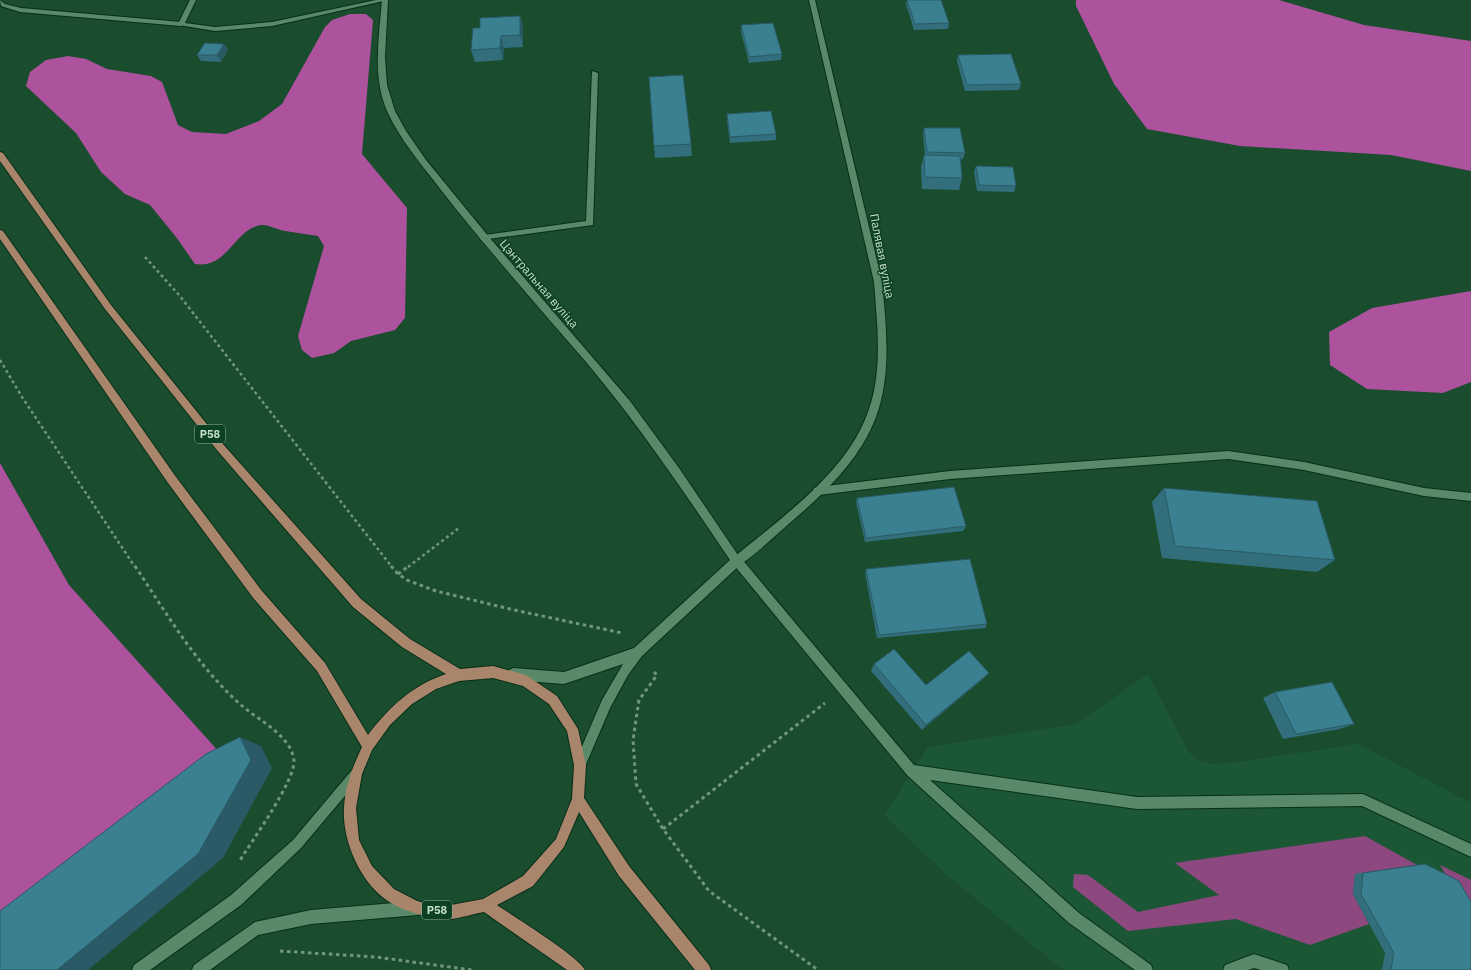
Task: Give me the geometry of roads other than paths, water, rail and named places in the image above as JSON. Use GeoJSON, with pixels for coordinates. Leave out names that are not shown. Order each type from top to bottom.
{"type":"FeatureCollection","features":[{"type":"Feature","properties":{"kind":"main road","name":"Р58"},"geometry":{"type":"LineString","coordinates":[[0,155],[108,307],[219,446],[357,603],[406,643],[459,675]]}},
{"type":"Feature","properties":{"kind":"main road"},"geometry":{"type":"LineString","coordinates":[[0,233],[172,480],[258,595],[321,667],[368,746]]}},
{"type":"Feature","properties":{"kind":"main road","name":"Р58"},"geometry":{"type":"LineString","coordinates":[[493,672],[526,681],[554,700],[572,729],[580,765],[578,799],[560,843],[528,881],[485,905],[451,912],[418,908],[388,894],[367,871],[353,841],[350,808],[356,774],[368,746],[386,721],[408,700],[433,684],[459,675],[493,672]]}},
{"type":"Feature","properties":{"kind":"main road"},"geometry":{"type":"LineString","coordinates":[[578,799],[624,871],[704,970]]}},
{"type":"Feature","properties":{"kind":"main road"},"geometry":{"type":"LineString","coordinates":[[485,905],[578,970]]}},
{"type":"Feature","properties":{"kind":"street"},"geometry":{"type":"LineString","coordinates":[[181,24],[193,0]]}},
{"type":"Feature","properties":{"kind":"street"},"geometry":{"type":"LineString","coordinates":[[0,2],[3,5],[20,10],[181,24],[215,29],[272,24],[385,0]]}},
{"type":"Feature","properties":{"kind":"street","name":"Цэнтральная вуліца"},"geometry":{"type":"LineString","coordinates":[[385,0],[381,68],[384,90],[390,111],[403,134],[484,238],[611,385],[666,459],[737,561],[911,771],[1074,918],[1146,970]]}},
{"type":"Feature","properties":{"kind":"street","name":"Палявая вуліца"},"geometry":{"type":"LineString","coordinates":[[638,652],[737,561],[818,491],[844,464],[862,437],[874,410],[882,353],[882,317],[878,282],[812,0]]}},
{"type":"Feature","properties":{"kind":"street"},"geometry":{"type":"LineString","coordinates":[[484,238],[590,223],[594,74]]}},
{"type":"Feature","properties":{"kind":"street"},"geometry":{"type":"LineString","coordinates":[[818,491],[950,475],[1228,455],[1304,466],[1424,492],[1471,497]]}},
{"type":"Feature","properties":{"kind":"street"},"geometry":{"type":"LineString","coordinates":[[493,672],[564,678],[605,666],[638,652]]}},
{"type":"Feature","properties":{"kind":"street"},"geometry":{"type":"LineString","coordinates":[[580,765],[606,704],[624,671],[638,652]]}},
{"type":"Feature","properties":{"kind":"street"},"geometry":{"type":"LineString","coordinates":[[911,771],[1137,803],[1364,800],[1471,851]]}},
{"type":"Feature","properties":{"kind":"street"},"geometry":{"type":"LineString","coordinates":[[139,970],[236,900],[297,844],[356,774]]}},
{"type":"Feature","properties":{"kind":"street"},"geometry":{"type":"LineString","coordinates":[[199,970],[255,929],[311,917],[418,908]]}},
{"type":"Feature","properties":{"kind":"street"},"geometry":{"type":"LineString","coordinates":[[1230,970],[1254,961],[1282,970]]}}]}
